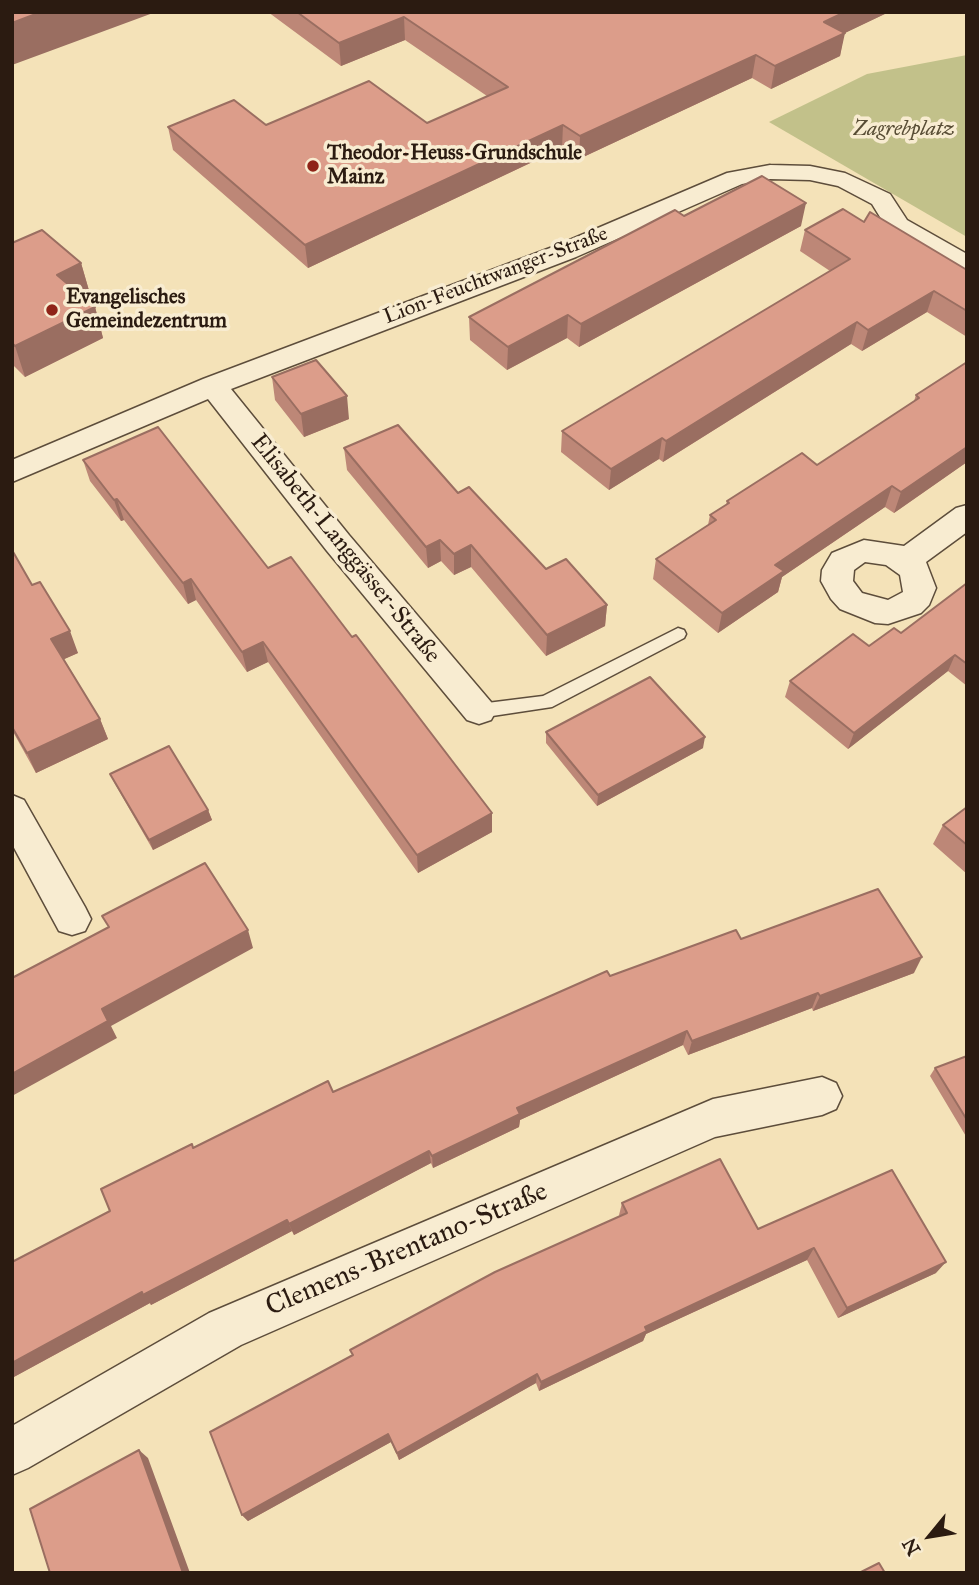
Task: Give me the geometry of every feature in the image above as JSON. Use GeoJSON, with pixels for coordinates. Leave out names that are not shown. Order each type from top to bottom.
{"type":"FeatureCollection","features":[{"type":"Feature","properties":{"kind":"street","name":"Lion-Feuchtwanger-Straße"},"geometry":{"type":"LineString","coordinates":[[12,472],[213,386],[567,251],[736,178],[770,172],[810,173],[845,180],[881,199],[897,225],[967,265]]}},
{"type":"Feature","properties":{"kind":"street","name":"Elisabeth-Langgässer-Straße"},"geometry":{"type":"LineString","coordinates":[[213,386],[338,543],[479,711]]}},
{"type":"Feature","properties":{"kind":"street"},"geometry":{"type":"LineString","coordinates":[[905,561],[967,516]]}},
{"type":"Feature","properties":{"kind":"street"},"geometry":{"type":"LineString","coordinates":[[12,810],[72,919]]}},
{"type":"Feature","properties":{"kind":"street","name":"Clemens-Brentano-Straße"},"geometry":{"type":"LineString","coordinates":[[12,1452],[225,1329],[713,1118],[822,1096]]}},
{"type":"Feature","properties":{"kind":"lane"},"geometry":{"type":"LineString","coordinates":[[479,711],[546,702],[678,635]]}},
{"type":"Feature","properties":{"kind":"green space","name":"Zagrebplatz"},"geometry":{"type":"Polygon","coordinates":[[[967,55],[967,237],[769,122],[867,74],[967,55]]]}},
{"type":"Feature","properties":{"kind":"building"},"geometry":{"type":"Polygon","coordinates":[[[12,12],[41,12],[12,23],[12,12]]]}},
{"type":"Feature","properties":{"kind":"building"},"geometry":{"type":"Polygon","coordinates":[[[297,12],[845,12],[824,22],[845,33],[775,66],[756,55],[580,136],[563,125],[305,245],[168,127],[234,100],[266,125],[369,81],[427,123],[508,87],[404,17],[339,43],[297,12]]]}},
{"type":"Feature","properties":{"kind":"building"},"geometry":{"type":"Polygon","coordinates":[[[762,176],[806,203],[581,324],[568,315],[508,347],[469,317],[675,210],[684,216],[762,176]]]}},
{"type":"Feature","properties":{"kind":"building"},"geometry":{"type":"Polygon","coordinates":[[[843,209],[864,222],[870,212],[967,270],[967,311],[934,291],[868,330],[857,322],[666,441],[662,438],[611,469],[562,431],[850,259],[805,230],[843,209]]]}},
{"type":"Feature","properties":{"kind":"building"},"geometry":{"type":"Polygon","coordinates":[[[42,230],[81,263],[57,275],[95,307],[15,346],[12,343],[12,243],[42,230]]]}},
{"type":"Feature","properties":{"kind":"building"},"geometry":{"type":"Polygon","coordinates":[[[316,360],[347,396],[301,414],[272,377],[316,360]]]}},
{"type":"Feature","properties":{"kind":"building"},"geometry":{"type":"Polygon","coordinates":[[[967,362],[967,447],[901,492],[892,486],[775,565],[784,571],[722,613],[656,559],[716,520],[710,515],[729,503],[727,501],[802,453],[817,465],[919,398],[916,395],[967,362]]]}},
{"type":"Feature","properties":{"kind":"building"},"geometry":{"type":"Polygon","coordinates":[[[398,425],[458,493],[469,487],[546,569],[566,559],[607,605],[547,635],[471,545],[454,554],[440,540],[426,547],[344,448],[398,425]]]}},
{"type":"Feature","properties":{"kind":"building"},"geometry":{"type":"Polygon","coordinates":[[[158,427],[268,568],[291,557],[352,637],[356,635],[492,813],[417,855],[263,642],[242,652],[191,579],[183,583],[83,460],[158,427]]]}},
{"type":"Feature","properties":{"kind":"building"},"geometry":{"type":"Polygon","coordinates":[[[12,550],[32,585],[40,582],[70,631],[51,639],[100,719],[27,753],[12,727],[12,550]]]}},
{"type":"Feature","properties":{"kind":"building"},"geometry":{"type":"Polygon","coordinates":[[[967,583],[967,664],[955,655],[854,733],[790,681],[853,634],[869,646],[894,628],[901,633],[967,583]]]}},
{"type":"Feature","properties":{"kind":"building"},"geometry":{"type":"Polygon","coordinates":[[[650,677],[705,737],[598,795],[546,732],[650,677]]]}},
{"type":"Feature","properties":{"kind":"building"},"geometry":{"type":"Polygon","coordinates":[[[169,746],[208,810],[149,840],[110,774],[169,746]]]}},
{"type":"Feature","properties":{"kind":"building"},"geometry":{"type":"Polygon","coordinates":[[[967,807],[967,845],[943,825],[967,807]]]}},
{"type":"Feature","properties":{"kind":"building"},"geometry":{"type":"Polygon","coordinates":[[[205,863],[248,930],[102,1009],[108,1021],[12,1074],[12,978],[109,927],[102,916],[205,863]]]}},
{"type":"Feature","properties":{"kind":"building"},"geometry":{"type":"Polygon","coordinates":[[[878,889],[922,957],[692,1041],[687,1031],[517,1108],[520,1114],[432,1156],[429,1151],[289,1224],[287,1220],[143,1295],[142,1292],[12,1363],[12,1262],[110,1211],[101,1189],[192,1144],[193,1148],[328,1081],[333,1092],[607,971],[610,976],[736,930],[741,939],[878,889]]]}},
{"type":"Feature","properties":{"kind":"building"},"geometry":{"type":"Polygon","coordinates":[[[967,1056],[967,1120],[935,1068],[967,1056]]]}},
{"type":"Feature","properties":{"kind":"building"},"geometry":{"type":"Polygon","coordinates":[[[720,1159],[758,1229],[892,1170],[946,1262],[847,1308],[814,1248],[645,1327],[647,1331],[541,1382],[537,1374],[397,1453],[388,1434],[242,1515],[210,1432],[353,1355],[350,1350],[495,1272],[627,1213],[622,1203],[720,1159]]]}},
{"type":"Feature","properties":{"kind":"building"},"geometry":{"type":"Polygon","coordinates":[[[139,1450],[183,1573],[50,1573],[30,1509],[139,1450]]]}},
{"type":"Feature","properties":{"kind":"building"},"geometry":{"type":"Polygon","coordinates":[[[879,1563],[885,1573],[859,1573],[879,1563]]]}},
{"type":"Feature","properties":{"kind":"place","name":"Theodor-Heuss-Grundschule Mainz"},"geometry":{"type":"Point","coordinates":[313,166]}},
{"type":"Feature","properties":{"kind":"place","name":"Evangelisches Gemeindezentrum"},"geometry":{"type":"Point","coordinates":[52,310]}}]}
